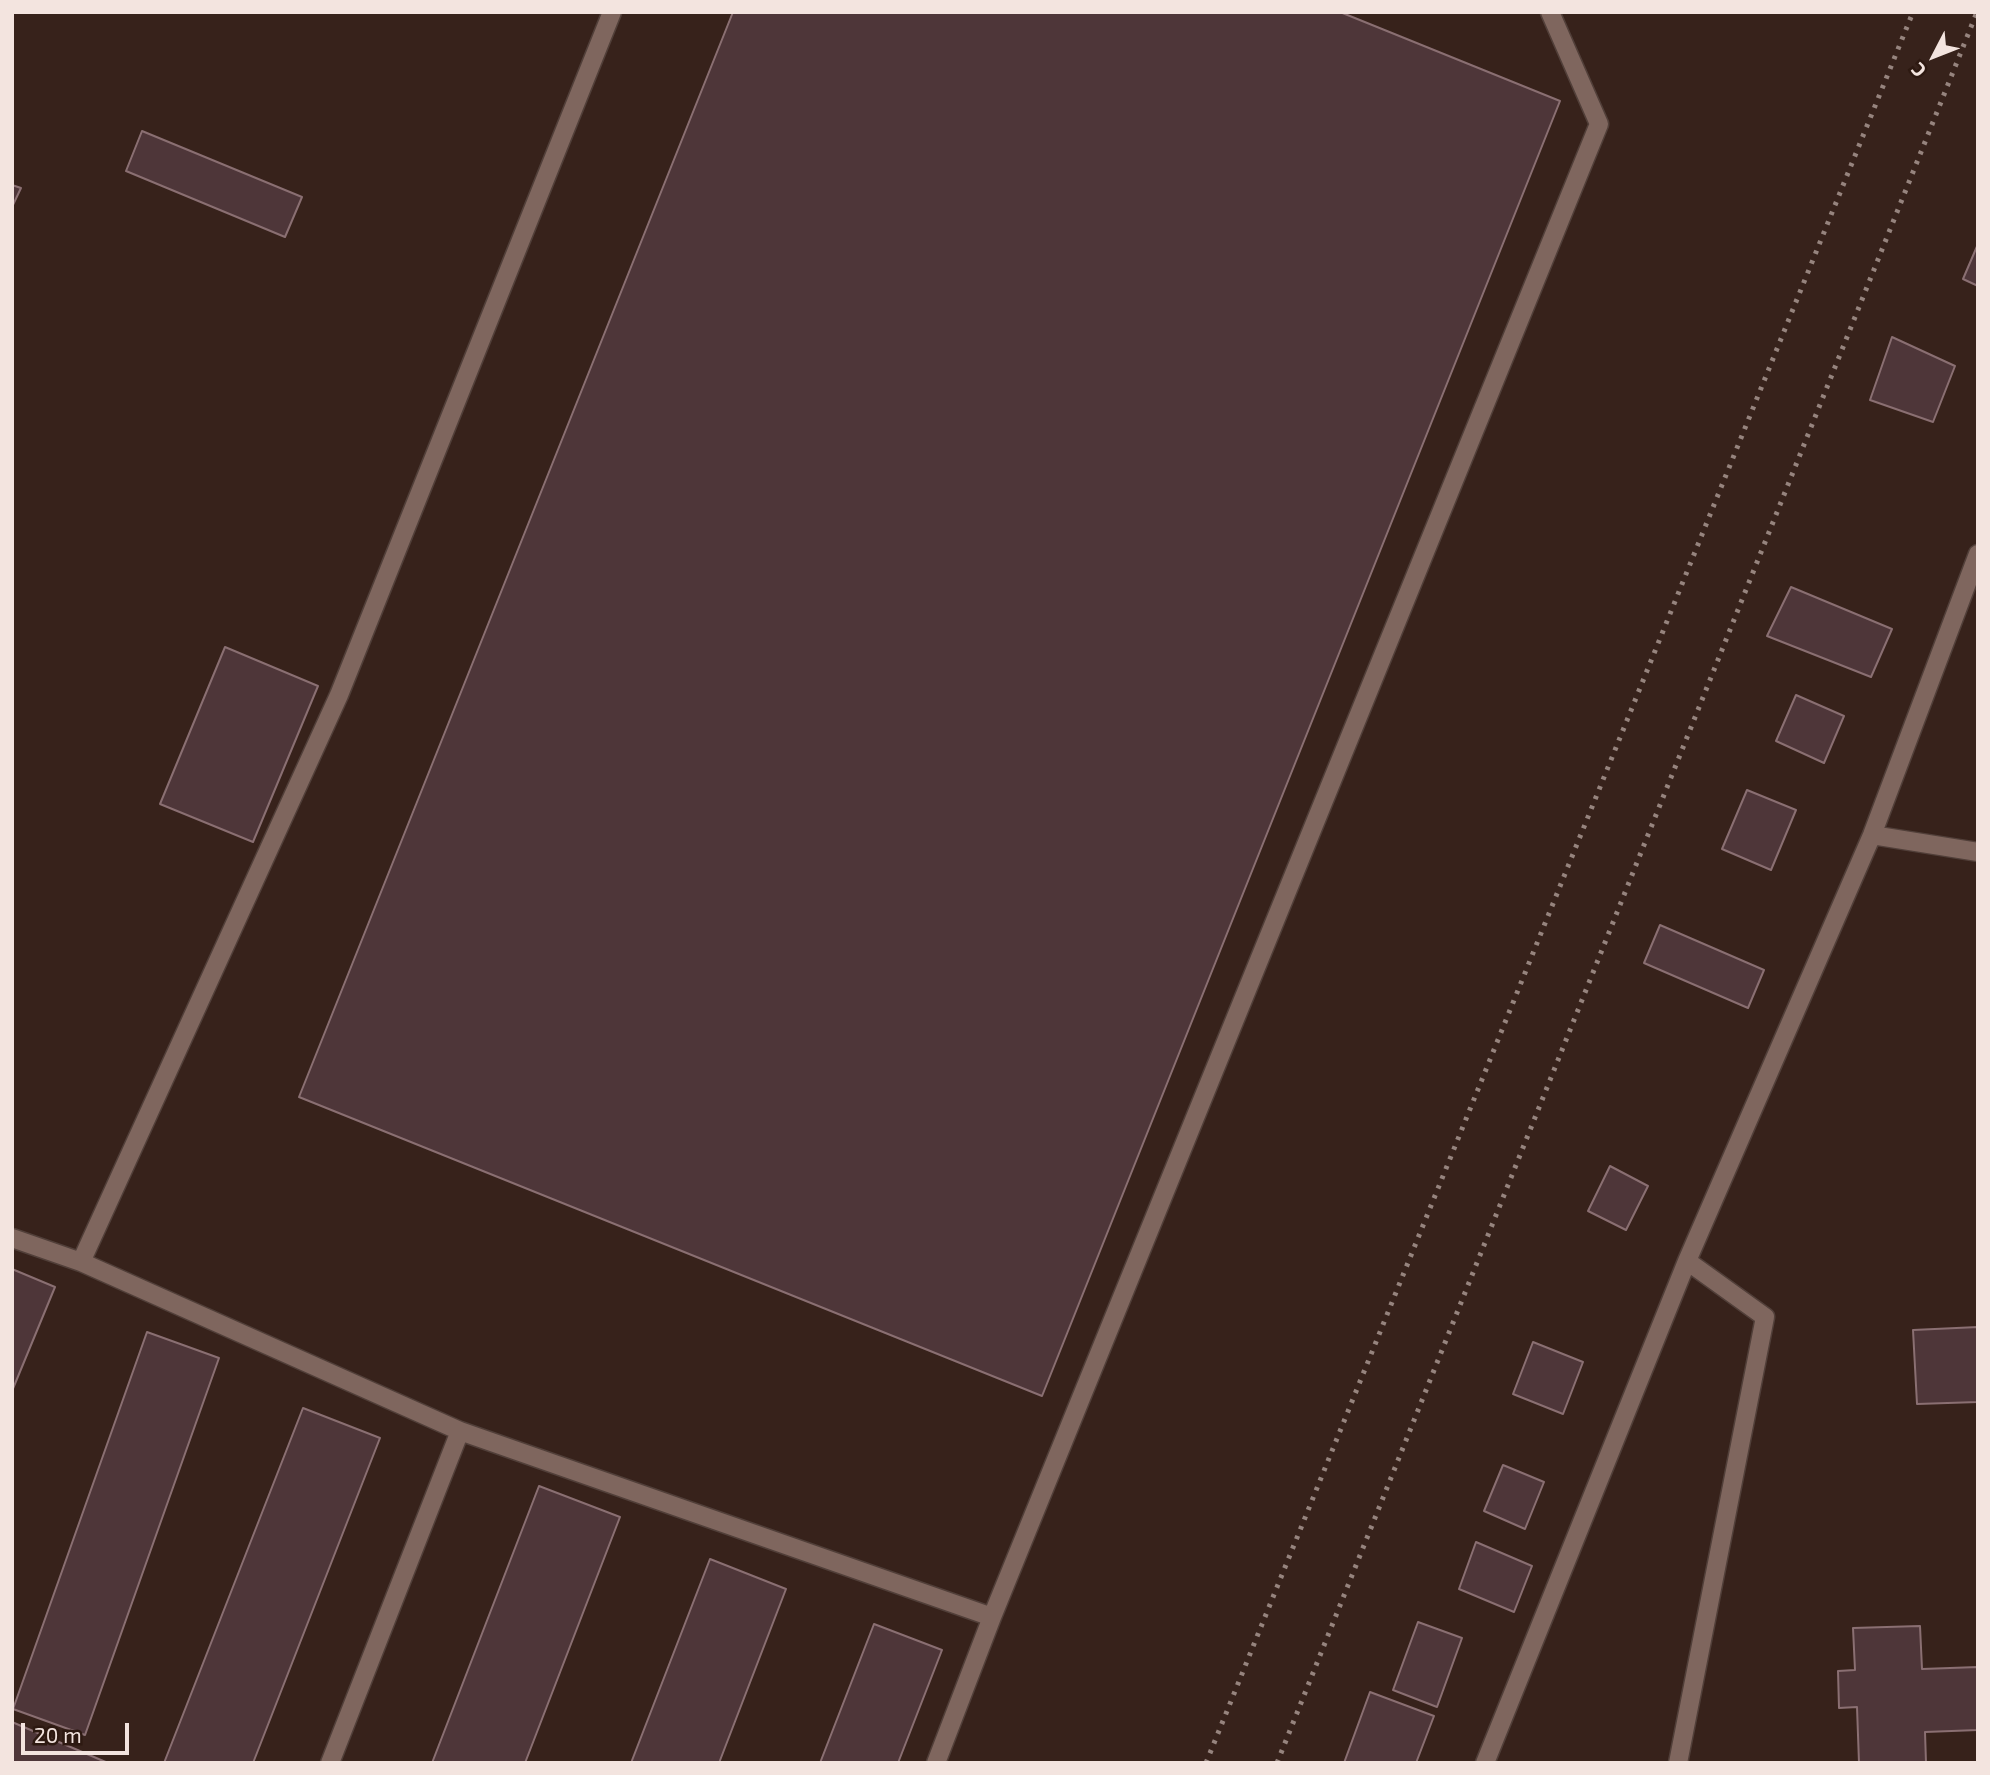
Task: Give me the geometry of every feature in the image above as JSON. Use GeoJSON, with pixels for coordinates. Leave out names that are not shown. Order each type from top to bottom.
{"type":"FeatureCollection","features":[{"type":"Feature","properties":{"kind":"lane"},"geometry":{"type":"LineString","coordinates":[[81,1262],[339,695],[612,12]]}},
{"type":"Feature","properties":{"kind":"lane"},"geometry":{"type":"LineString","coordinates":[[936,1763],[992,1617],[1599,124],[1550,12]]}},
{"type":"Feature","properties":{"kind":"lane"},"geometry":{"type":"LineString","coordinates":[[1485,1763],[1687,1261],[1872,835],[1978,554]]}},
{"type":"Feature","properties":{"kind":"lane"},"geometry":{"type":"LineString","coordinates":[[1872,835],[1978,852]]}},
{"type":"Feature","properties":{"kind":"lane"},"geometry":{"type":"LineString","coordinates":[[12,1238],[81,1262],[460,1431],[992,1617]]}},
{"type":"Feature","properties":{"kind":"lane"},"geometry":{"type":"LineString","coordinates":[[1678,1763],[1765,1317],[1687,1261]]}},
{"type":"Feature","properties":{"kind":"lane"},"geometry":{"type":"LineString","coordinates":[[330,1763],[460,1431]]}},
{"type":"Feature","properties":{"kind":"building"},"geometry":{"type":"Polygon","coordinates":[[[733,12],[1340,12],[1560,101],[1042,1396],[299,1097],[733,12]]]}},
{"type":"Feature","properties":{"kind":"building"},"geometry":{"type":"Polygon","coordinates":[[[142,131],[302,197],[285,237],[126,171],[142,131]]]}},
{"type":"Feature","properties":{"kind":"building"},"geometry":{"type":"Polygon","coordinates":[[[12,185],[21,188],[12,207],[12,185]]]}},
{"type":"Feature","properties":{"kind":"building"},"geometry":{"type":"Polygon","coordinates":[[[1978,244],[1978,286],[1963,279],[1978,244]]]}},
{"type":"Feature","properties":{"kind":"building"},"geometry":{"type":"Polygon","coordinates":[[[1892,337],[1955,366],[1933,422],[1870,400],[1892,337]]]}},
{"type":"Feature","properties":{"kind":"building"},"geometry":{"type":"Polygon","coordinates":[[[1791,587],[1892,629],[1871,677],[1767,636],[1791,587]]]}},
{"type":"Feature","properties":{"kind":"building"},"geometry":{"type":"Polygon","coordinates":[[[225,647],[318,686],[253,842],[160,804],[225,647]]]}},
{"type":"Feature","properties":{"kind":"building"},"geometry":{"type":"Polygon","coordinates":[[[1796,695],[1844,716],[1824,763],[1776,741],[1796,695]]]}},
{"type":"Feature","properties":{"kind":"building"},"geometry":{"type":"Polygon","coordinates":[[[1747,790],[1796,810],[1771,870],[1722,849],[1747,790]]]}},
{"type":"Feature","properties":{"kind":"building"},"geometry":{"type":"Polygon","coordinates":[[[1660,925],[1764,970],[1748,1008],[1644,963],[1660,925]]]}},
{"type":"Feature","properties":{"kind":"building"},"geometry":{"type":"Polygon","coordinates":[[[1610,1166],[1648,1186],[1626,1230],[1588,1211],[1610,1166]]]}},
{"type":"Feature","properties":{"kind":"building"},"geometry":{"type":"Polygon","coordinates":[[[12,1269],[55,1287],[12,1391],[12,1269]]]}},
{"type":"Feature","properties":{"kind":"building"},"geometry":{"type":"Polygon","coordinates":[[[1978,1327],[1978,1402],[1917,1404],[1913,1330],[1978,1327]]]}},
{"type":"Feature","properties":{"kind":"building"},"geometry":{"type":"Polygon","coordinates":[[[147,1332],[219,1358],[85,1735],[13,1709],[147,1332]]]}},
{"type":"Feature","properties":{"kind":"building"},"geometry":{"type":"Polygon","coordinates":[[[1533,1342],[1583,1362],[1563,1414],[1513,1394],[1533,1342]]]}},
{"type":"Feature","properties":{"kind":"building"},"geometry":{"type":"Polygon","coordinates":[[[303,1408],[380,1438],[253,1763],[164,1763],[303,1408]]]}},
{"type":"Feature","properties":{"kind":"building"},"geometry":{"type":"Polygon","coordinates":[[[1503,1465],[1544,1482],[1525,1529],[1484,1511],[1503,1465]]]}},
{"type":"Feature","properties":{"kind":"building"},"geometry":{"type":"Polygon","coordinates":[[[539,1486],[620,1517],[525,1763],[432,1763],[539,1486]]]}},
{"type":"Feature","properties":{"kind":"building"},"geometry":{"type":"Polygon","coordinates":[[[1476,1542],[1532,1566],[1514,1612],[1459,1589],[1476,1542]]]}},
{"type":"Feature","properties":{"kind":"building"},"geometry":{"type":"Polygon","coordinates":[[[710,1559],[786,1589],[719,1763],[631,1763],[710,1559]]]}},
{"type":"Feature","properties":{"kind":"building"},"geometry":{"type":"Polygon","coordinates":[[[1418,1622],[1462,1638],[1437,1707],[1393,1690],[1418,1622]]]}},
{"type":"Feature","properties":{"kind":"building"},"geometry":{"type":"Polygon","coordinates":[[[874,1624],[942,1650],[898,1763],[820,1763],[874,1624]]]}},
{"type":"Feature","properties":{"kind":"building"},"geometry":{"type":"Polygon","coordinates":[[[1920,1626],[1922,1669],[1978,1667],[1978,1730],[1925,1732],[1926,1763],[1859,1763],[1857,1707],[1839,1708],[1838,1671],[1855,1670],[1853,1628],[1920,1626]]]}},
{"type":"Feature","properties":{"kind":"building"},"geometry":{"type":"Polygon","coordinates":[[[1370,1692],[1434,1716],[1416,1763],[1344,1763],[1370,1692]]]}},
{"type":"Feature","properties":{"kind":"building"},"geometry":{"type":"Polygon","coordinates":[[[12,1722],[108,1763],[12,1762],[12,1722]]]}},
{"type":"Feature","properties":{"kind":"railway"},"geometry":{"type":"LineString","coordinates":[[1206,1763],[1913,12]]}},
{"type":"Feature","properties":{"kind":"railway"},"geometry":{"type":"LineString","coordinates":[[1277,1763],[1977,12]]}}]}
